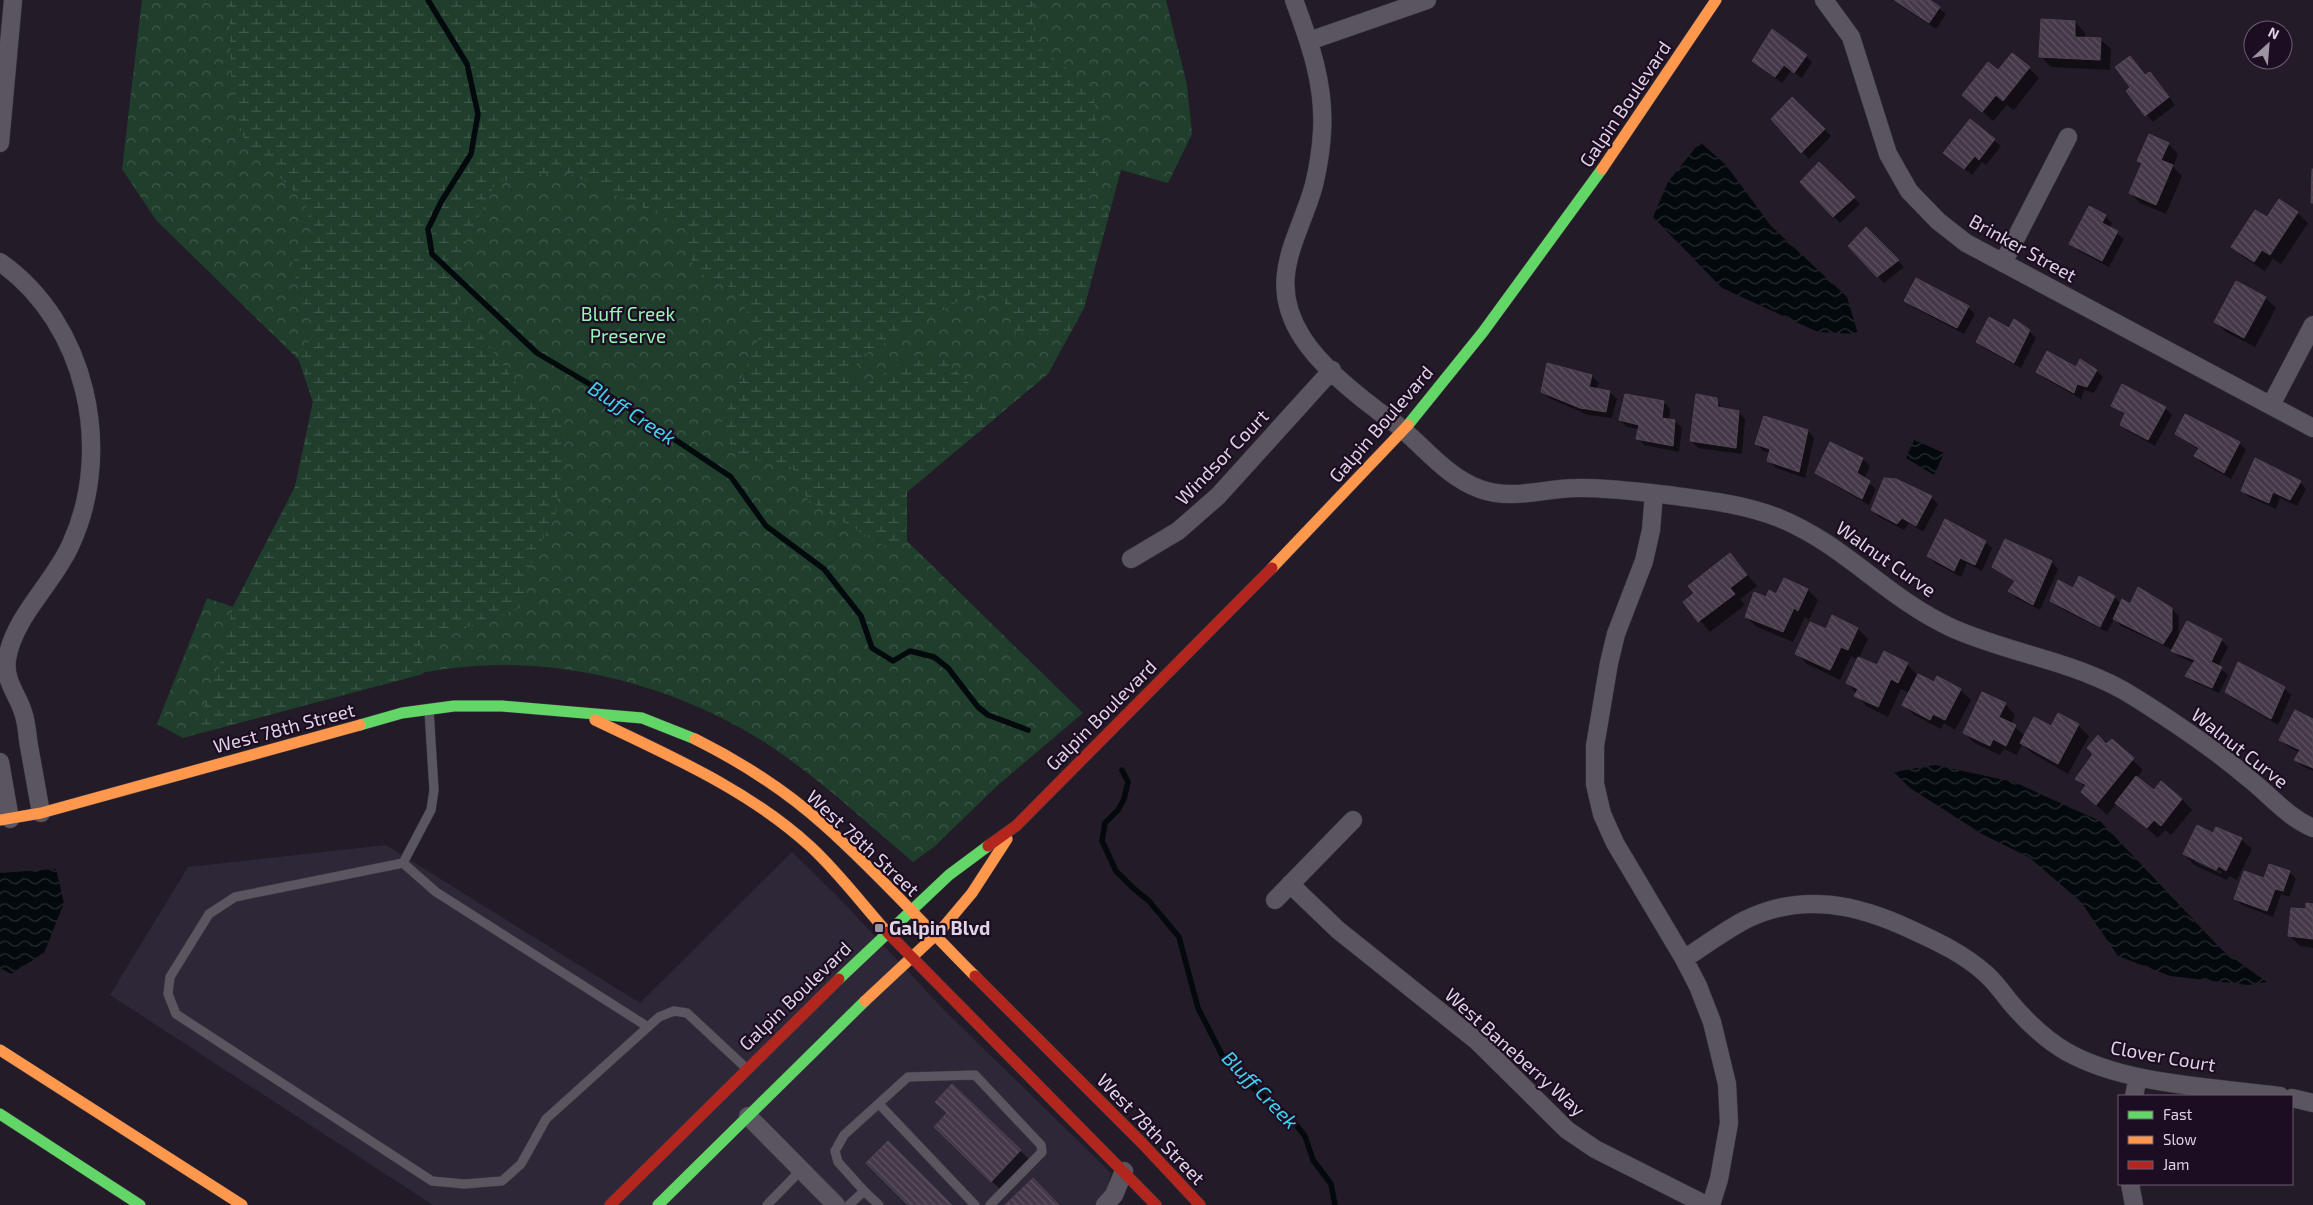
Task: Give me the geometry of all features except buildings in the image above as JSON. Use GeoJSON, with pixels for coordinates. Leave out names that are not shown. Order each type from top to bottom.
{"type":"FeatureCollection","features":[{"type":"Feature","properties":{"kind":"street"},"geometry":{"type":"LineString","coordinates":[[0,143],[13,0]]}},
{"type":"Feature","properties":{"kind":"street","name":"Walnut Curve"},"geometry":{"type":"LineString","coordinates":[[1294,0],[1309,41],[1319,78],[1323,105],[1322,136],[1313,187],[1287,259],[1285,280],[1294,321],[1303,339],[1332,370],[1404,430],[1440,464],[1459,478],[1481,489],[1508,495],[1534,494],[1574,488],[1654,494],[1732,504],[1780,519],[1810,532],[1842,553],[1898,598],[1952,628],[2071,666],[2133,696],[2220,755],[2289,814],[2313,828]]}},
{"type":"Feature","properties":{"kind":"street"},"geometry":{"type":"LineString","coordinates":[[1309,41],[1427,0]]}},
{"type":"Feature","properties":{"kind":"street","name":"Galpin Boulevard"},"geometry":{"type":"LineString","coordinates":[[610,1205],[746,1068],[886,932],[954,871],[1016,826],[1260,581],[1404,430],[1483,332],[1609,160],[1716,0]]}},
{"type":"Feature","properties":{"kind":"street","name":"Brinker Street"},"geometry":{"type":"LineString","coordinates":[[1824,0],[1851,37],[1888,154],[1909,191],[1938,221],[1966,244],[2313,428]]}},
{"type":"Feature","properties":{"kind":"street"},"geometry":{"type":"LineString","coordinates":[[2003,263],[2068,137]]}},
{"type":"Feature","properties":{"kind":"street"},"geometry":{"type":"LineString","coordinates":[[0,262],[36,296],[63,337],[84,387],[92,436],[89,486],[77,531],[63,561],[17,632],[8,658],[3,686],[23,712],[41,813]]}},
{"type":"Feature","properties":{"kind":"street"},"geometry":{"type":"LineString","coordinates":[[2271,405],[2313,325]]}},
{"type":"Feature","properties":{"kind":"street","name":"Windsor Court"},"geometry":{"type":"LineString","coordinates":[[1131,559],[1178,531],[1218,496],[1332,370]]}},
{"type":"Feature","properties":{"kind":"street"},"geometry":{"type":"LineString","coordinates":[[1654,494],[1651,530],[1644,561],[1616,634],[1609,664],[1595,746],[1595,784],[1602,814],[1615,842],[1684,959],[1698,986],[1712,1022],[1727,1084],[1729,1123],[1719,1179],[1711,1205]]}},
{"type":"Feature","properties":{"kind":"street","name":"West 78th Street"},"geometry":{"type":"LineString","coordinates":[[5,820],[41,813],[402,713],[454,706],[502,706],[642,718],[689,736],[729,756],[776,787],[824,825],[1142,1143],[1200,1205]]}},
{"type":"Feature","properties":{"kind":"street","name":"West 78th Street"},"geometry":{"type":"LineString","coordinates":[[582,713],[702,772],[756,804],[811,847],[911,958],[1156,1205]]}},
{"type":"Feature","properties":{"kind":"street"},"geometry":{"type":"LineString","coordinates":[[0,762],[5,820]]}},
{"type":"Feature","properties":{"kind":"street"},"geometry":{"type":"LineString","coordinates":[[1275,900],[1353,820]]}},
{"type":"Feature","properties":{"kind":"street","name":"Galpin Boulevard"},"geometry":{"type":"LineString","coordinates":[[658,1205],[884,982],[935,936],[972,893],[1016,826]]}},
{"type":"Feature","properties":{"kind":"street","name":"West Baneberry Way"},"geometry":{"type":"LineString","coordinates":[[1290,884],[1338,930],[1477,1041],[1567,1130],[1595,1149],[1706,1205]]}},
{"type":"Feature","properties":{"kind":"street","name":"Clover Court"},"geometry":{"type":"LineString","coordinates":[[1684,959],[1745,920],[1778,908],[1809,904],[1840,905],[1868,911],[1946,946],[1969,959],[1988,975],[2022,1016],[2040,1034],[2066,1052],[2096,1066],[2138,1077],[2273,1095]]}},
{"type":"Feature","properties":{"kind":"street"},"geometry":{"type":"LineString","coordinates":[[0,1050],[242,1205]]}},
{"type":"Feature","properties":{"kind":"street"},"geometry":{"type":"LineString","coordinates":[[2134,1095],[2138,1077]]}},
{"type":"Feature","properties":{"kind":"street"},"geometry":{"type":"LineString","coordinates":[[2293,1098],[2313,1103]]}},
{"type":"Feature","properties":{"kind":"street"},"geometry":{"type":"LineString","coordinates":[[0,1114],[140,1205]]}},
{"type":"Feature","properties":{"kind":"street"},"geometry":{"type":"LineString","coordinates":[[748,1116],[836,1205]]}},
{"type":"Feature","properties":{"kind":"street"},"geometry":{"type":"LineString","coordinates":[[1105,1205],[1114,1196],[1124,1171]]}},
{"type":"Feature","properties":{"kind":"street"},"geometry":{"type":"LineString","coordinates":[[2130,1185],[2134,1205]]}},
{"type":"Feature","properties":{"kind":"lane"},"geometry":{"type":"LineString","coordinates":[[403,863],[430,810],[434,790],[429,710]]}},
{"type":"Feature","properties":{"kind":"lane"},"geometry":{"type":"LineString","coordinates":[[403,863],[235,897],[209,914],[170,977],[168,994],[176,1014],[432,1181],[464,1184],[502,1181],[521,1164],[546,1119],[659,1017],[674,1011],[687,1013],[746,1068]]}},
{"type":"Feature","properties":{"kind":"lane"},"geometry":{"type":"LineString","coordinates":[[403,863],[436,892],[648,1027]]}},
{"type":"Feature","properties":{"kind":"lane"},"geometry":{"type":"LineString","coordinates":[[879,1205],[838,1162],[835,1151],[844,1135],[908,1077],[975,1075],[1041,1145],[1042,1152],[990,1205]]}},
{"type":"Feature","properties":{"kind":"lane"},"geometry":{"type":"LineString","coordinates":[[879,1104],[975,1205]]}},
{"type":"Feature","properties":{"kind":"lane"},"geometry":{"type":"LineString","coordinates":[[767,1205],[801,1170]]}},
{"type":"Feature","properties":{"kind":"lane"},"geometry":{"type":"LineString","coordinates":[[849,1205],[864,1190]]}},
{"type":"Feature","properties":{"kind":"shaded area"},"geometry":{"type":"Polygon","coordinates":[[[386,845],[640,1003],[792,852],[838,897],[945,1011],[1111,1173],[1105,1197],[1097,1205],[433,1205],[110,995],[188,867],[386,845]]]}},
{"type":"Feature","properties":{"kind":"green space","name":"Bluff Creek Preserve"},"geometry":{"type":"Polygon","coordinates":[[[142,0],[1166,0],[1187,85],[1192,134],[1168,183],[1121,170],[1084,308],[1048,374],[907,492],[907,541],[1083,713],[998,785],[934,847],[913,862],[797,765],[756,737],[722,718],[649,688],[571,670],[532,666],[492,665],[439,670],[383,682],[183,738],[157,724],[207,598],[233,607],[295,487],[313,402],[299,360],[156,220],[122,169],[142,0]]]}},
{"type":"Feature","properties":{"kind":"green space"},"geometry":{"type":"Polygon","coordinates":[[[229,0],[1032,0],[1035,44],[1092,88],[1102,159],[1085,202],[1109,214],[1084,308],[1070,333],[1016,333],[1004,300],[973,293],[864,355],[848,375],[863,386],[913,356],[942,358],[1001,413],[907,492],[906,541],[883,546],[808,500],[792,467],[736,457],[721,423],[759,338],[737,290],[694,271],[684,226],[563,171],[496,182],[466,242],[457,302],[522,391],[565,429],[556,513],[526,573],[523,607],[420,644],[423,674],[201,733],[202,711],[220,665],[233,607],[295,487],[313,402],[299,360],[315,330],[301,300],[292,263],[313,236],[305,202],[246,145],[232,97],[229,0]]]}},
{"type":"Feature","properties":{"kind":"water"},"geometry":{"type":"Polygon","coordinates":[[[1700,142],[1726,165],[1771,226],[1847,297],[1858,334],[1818,332],[1722,288],[1653,217],[1668,182],[1700,142]]]}},
{"type":"Feature","properties":{"kind":"water"},"geometry":{"type":"Polygon","coordinates":[[[1914,440],[1944,453],[1934,475],[1906,458],[1914,440]]]}},
{"type":"Feature","properties":{"kind":"water"},"geometry":{"type":"Polygon","coordinates":[[[1935,765],[2014,782],[2100,821],[2222,950],[2267,982],[2248,985],[2170,976],[2118,956],[2081,902],[2030,858],[1982,834],[1910,788],[1894,772],[1935,765]]]}},
{"type":"Feature","properties":{"kind":"water"},"geometry":{"type":"Polygon","coordinates":[[[56,869],[64,903],[44,953],[11,974],[0,968],[0,873],[56,869]]]}},
{"type":"Feature","properties":{"kind":"waterway","name":"Bluff Creek"},"geometry":{"type":"LineString","coordinates":[[428,0],[467,64],[478,114],[471,154],[441,202],[428,229],[432,254],[537,353],[613,398],[731,477],[766,526],[824,569],[861,616],[872,648],[893,661],[910,651],[934,657],[948,668],[978,707],[988,715],[1028,730]]}},
{"type":"Feature","properties":{"kind":"waterway","name":"Bluff Creek"},"geometry":{"type":"LineString","coordinates":[[1122,770],[1128,782],[1124,799],[1118,810],[1105,823],[1102,841],[1116,871],[1149,901],[1179,937],[1198,1008],[1222,1055],[1251,1086],[1290,1117],[1305,1136],[1313,1160],[1331,1184],[1335,1205]]}},
{"type":"Feature","properties":{"kind":"traffic: fast"},"geometry":{"type":"LineString","coordinates":[[1408,425],[1483,332],[1602,169]]}},
{"type":"Feature","properties":{"kind":"traffic: fast"},"geometry":{"type":"LineString","coordinates":[[360,725],[402,713],[454,706],[502,706],[642,718],[695,739]]}},
{"type":"Feature","properties":{"kind":"traffic: fast"},"geometry":{"type":"LineString","coordinates":[[839,979],[949,875],[988,846]]}},
{"type":"Feature","properties":{"kind":"traffic: fast"},"geometry":{"type":"LineString","coordinates":[[658,1205],[865,1001]]}},
{"type":"Feature","properties":{"kind":"traffic: fast"},"geometry":{"type":"LineString","coordinates":[[0,1114],[140,1205]]}},
{"type":"Feature","properties":{"kind":"traffic: slow"},"geometry":{"type":"LineString","coordinates":[[1602,169],[1716,0]]}},
{"type":"Feature","properties":{"kind":"traffic: slow"},"geometry":{"type":"LineString","coordinates":[[1272,568],[1408,425]]}},
{"type":"Feature","properties":{"kind":"traffic: slow"},"geometry":{"type":"LineString","coordinates":[[595,720],[680,761],[762,808],[811,847],[840,877],[887,932]]}},
{"type":"Feature","properties":{"kind":"traffic: slow"},"geometry":{"type":"LineString","coordinates":[[0,820],[41,813],[360,725]]}},
{"type":"Feature","properties":{"kind":"traffic: slow"},"geometry":{"type":"LineString","coordinates":[[695,739],[729,757],[762,778],[809,812],[863,861],[975,976]]}},
{"type":"Feature","properties":{"kind":"traffic: slow"},"geometry":{"type":"LineString","coordinates":[[865,1001],[940,931],[972,893],[1007,839]]}},
{"type":"Feature","properties":{"kind":"traffic: slow"},"geometry":{"type":"LineString","coordinates":[[0,1050],[242,1205]]}},
{"type":"Feature","properties":{"kind":"traffic: jam"},"geometry":{"type":"LineString","coordinates":[[988,846],[1016,826],[1272,568]]}},
{"type":"Feature","properties":{"kind":"traffic: jam"},"geometry":{"type":"LineString","coordinates":[[887,932],[1156,1205]]}},
{"type":"Feature","properties":{"kind":"traffic: jam"},"geometry":{"type":"LineString","coordinates":[[975,976],[1142,1143],[1200,1205]]}},
{"type":"Feature","properties":{"kind":"traffic: jam"},"geometry":{"type":"LineString","coordinates":[[610,1205],[839,979]]}},
{"type":"Feature","properties":{"kind":"place","name":"Galpin Blvd"},"geometry":{"type":"Point","coordinates":[879,928]}}]}
